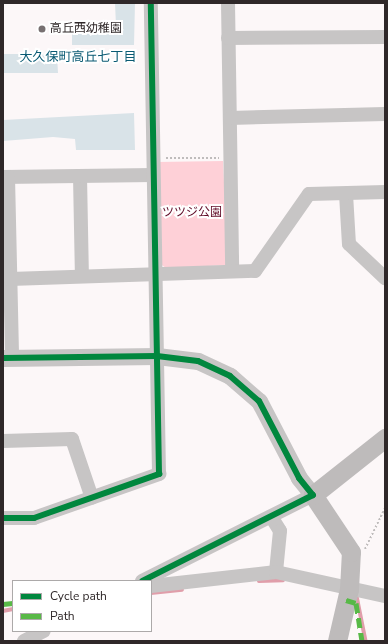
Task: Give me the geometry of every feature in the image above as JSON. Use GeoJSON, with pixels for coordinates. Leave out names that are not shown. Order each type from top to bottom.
{"type":"FeatureCollection","features":[{"type":"Feature","properties":{"kind":"main road"},"geometry":{"type":"LineString","coordinates":[[336,641],[349,589],[352,561],[347,544],[313,495],[385,438]]}},
{"type":"Feature","properties":{"kind":"street"},"geometry":{"type":"LineString","coordinates":[[3,518],[34,518],[159,474],[154,273],[151,3]]}},
{"type":"Feature","properties":{"kind":"street"},"geometry":{"type":"LineString","coordinates":[[228,3],[232,271]]}},
{"type":"Feature","properties":{"kind":"street"},"geometry":{"type":"LineString","coordinates":[[228,38],[385,37]]}},
{"type":"Feature","properties":{"kind":"street"},"geometry":{"type":"LineString","coordinates":[[230,118],[385,114]]}},
{"type":"Feature","properties":{"kind":"street"},"geometry":{"type":"LineString","coordinates":[[144,580],[272,518],[313,495],[299,478],[259,401],[230,376],[198,361],[157,356],[8,358],[10,279],[6,177],[153,175]]}},
{"type":"Feature","properties":{"kind":"street"},"geometry":{"type":"LineString","coordinates":[[80,176],[82,276]]}},
{"type":"Feature","properties":{"kind":"street"},"geometry":{"type":"LineString","coordinates":[[10,279],[154,273],[255,271],[309,194],[385,192]]}},
{"type":"Feature","properties":{"kind":"street"},"geometry":{"type":"LineString","coordinates":[[346,194],[349,244],[385,278]]}},
{"type":"Feature","properties":{"kind":"street"},"geometry":{"type":"LineString","coordinates":[[3,441],[72,439],[92,498]]}},
{"type":"Feature","properties":{"kind":"street"},"geometry":{"type":"LineString","coordinates":[[272,518],[280,531],[276,572]]}},
{"type":"Feature","properties":{"kind":"street"},"geometry":{"type":"LineString","coordinates":[[152,586],[276,572],[385,596]]}},
{"type":"Feature","properties":{"kind":"street"},"geometry":{"type":"LineString","coordinates":[[24,641],[42,632]]}},
{"type":"Feature","properties":{"kind":"path"},"geometry":{"type":"LineString","coordinates":[[153,159],[230,158]]}},
{"type":"Feature","properties":{"kind":"path"},"geometry":{"type":"LineString","coordinates":[[352,561],[370,544],[385,508]]}},
{"type":"Feature","properties":{"kind":"green space","name":"ツツジ公園"},"geometry":{"type":"Polygon","coordinates":[[[223,161],[228,265],[166,268],[159,263],[157,162],[223,161]]]}},
{"type":"Feature","properties":{"kind":"building"},"geometry":{"type":"Polygon","coordinates":[[[115,3],[135,3],[134,45],[72,45],[72,24],[116,26],[115,3]]]}},
{"type":"Feature","properties":{"kind":"building"},"geometry":{"type":"Polygon","coordinates":[[[3,54],[57,54],[58,73],[3,73],[3,54]]]}},
{"type":"Feature","properties":{"kind":"building"},"geometry":{"type":"Polygon","coordinates":[[[134,113],[135,150],[76,150],[75,139],[53,137],[3,141],[3,120],[134,113]]]}},
{"type":"Feature","properties":{"kind":"waterway"},"geometry":{"type":"LineString","coordinates":[[259,581],[283,580]]}},
{"type":"Feature","properties":{"kind":"waterway"},"geometry":{"type":"LineString","coordinates":[[152,593],[182,590]]}},
{"type":"Feature","properties":{"kind":"waterway"},"geometry":{"type":"LineString","coordinates":[[357,596],[366,641]]}},
{"type":"Feature","properties":{"kind":"waterway"},"geometry":{"type":"LineString","coordinates":[[3,611],[12,609]]}},
{"type":"Feature","properties":{"kind":"marked path"},"geometry":{"type":"LineString","coordinates":[[346,600],[356,603],[362,641]]}},
{"type":"Feature","properties":{"kind":"marked path"},"geometry":{"type":"LineString","coordinates":[[3,604],[12,603]]}},
{"type":"Feature","properties":{"kind":"cycle path"},"geometry":{"type":"LineString","coordinates":[[3,518],[34,518],[159,474],[151,3]]}},
{"type":"Feature","properties":{"kind":"cycle path"},"geometry":{"type":"LineString","coordinates":[[3,358],[157,356],[198,361],[230,376],[259,401],[299,478],[313,495],[144,580]]}},
{"type":"Feature","properties":{"kind":"place","name":"高丘西幼稚園"},"geometry":{"type":"Point","coordinates":[42,29]}},
{"type":"Feature","properties":{"kind":"district","name":"大久保町高丘七丁目"},"geometry":{"type":"Point","coordinates":[78,57]}}]}
